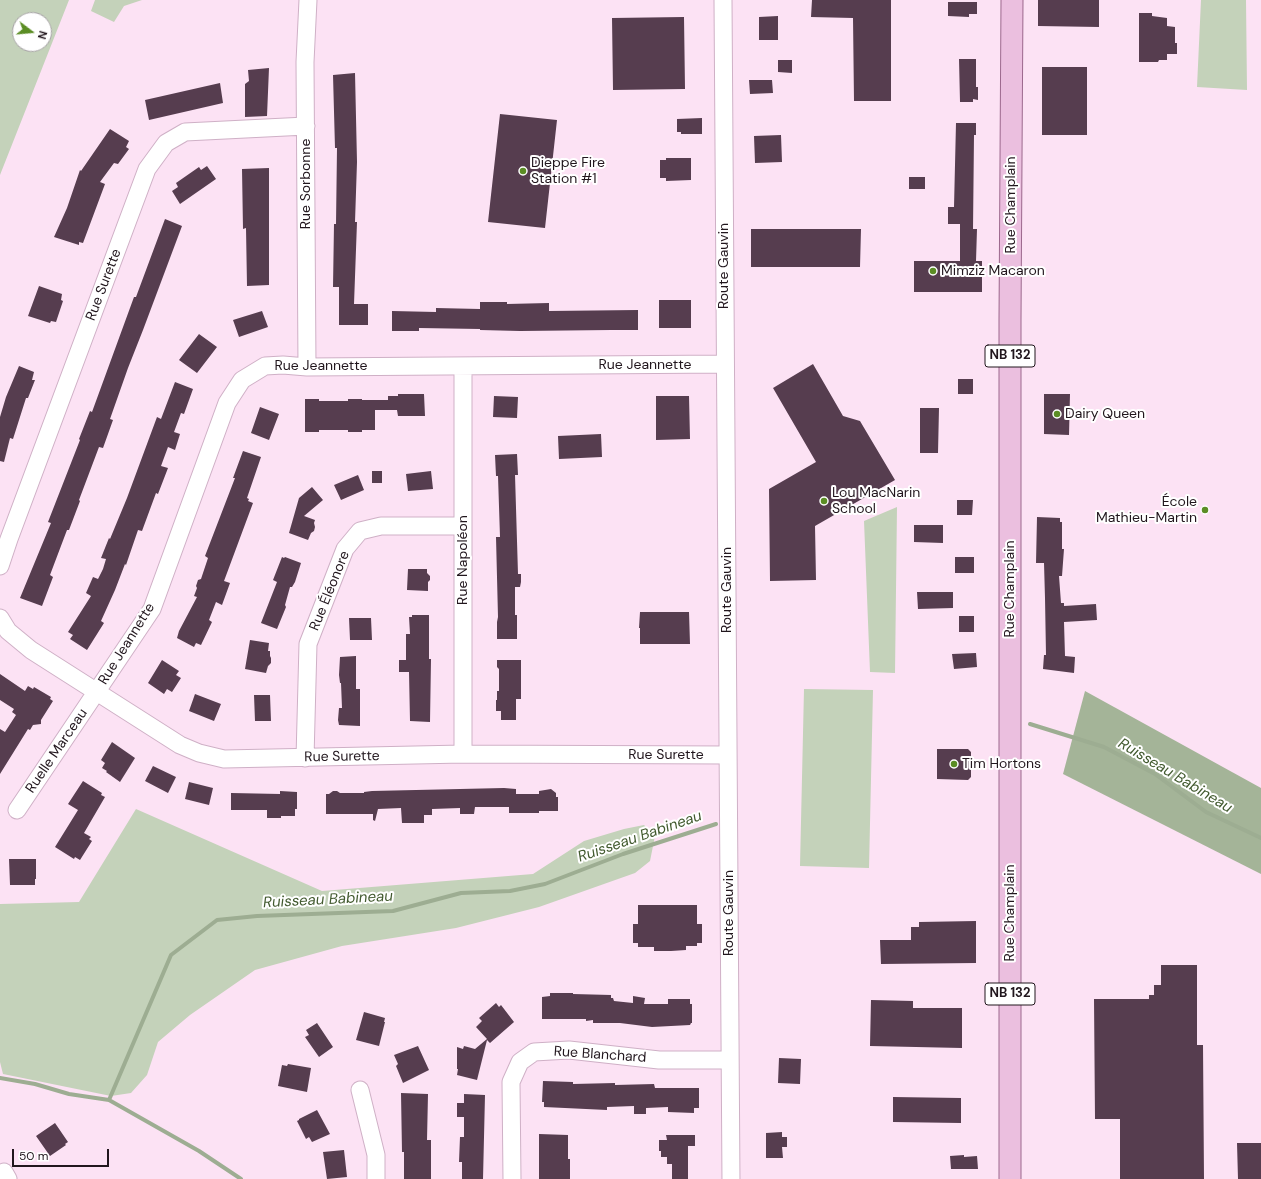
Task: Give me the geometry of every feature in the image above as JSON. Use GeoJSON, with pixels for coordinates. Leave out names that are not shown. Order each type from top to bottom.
{"type":"FeatureCollection","features":[{"type":"Feature","properties":{"kind":"main road","name":"Rue Champlain"},"geometry":{"type":"LineString","coordinates":[[1010,1179],[1010,320],[1012,0]]}},
{"type":"Feature","properties":{"kind":"street","name":"Rue Sorbonne"},"geometry":{"type":"LineString","coordinates":[[307,367],[306,62],[308,0]]}},
{"type":"Feature","properties":{"kind":"street","name":"Route Gauvin"},"geometry":{"type":"LineString","coordinates":[[722,0],[731,1179]]}},
{"type":"Feature","properties":{"kind":"street","name":"Rue Surette"},"geometry":{"type":"LineString","coordinates":[[0,566],[147,169],[166,143],[186,132],[306,126]]}},
{"type":"Feature","properties":{"kind":"street","name":"Rue Jeannette"},"geometry":{"type":"LineString","coordinates":[[97,692],[152,609],[228,403],[242,380],[265,366],[725,364]]}},
{"type":"Feature","properties":{"kind":"street","name":"Rue Napoléon"},"geometry":{"type":"LineString","coordinates":[[463,366],[463,754]]}},
{"type":"Feature","properties":{"kind":"street","name":"Rue Éléonore"},"geometry":{"type":"LineString","coordinates":[[305,758],[308,644],[345,549],[360,531],[381,526],[463,526]]}},
{"type":"Feature","properties":{"kind":"street","name":"Rue Surette"},"geometry":{"type":"LineString","coordinates":[[0,618],[8,631],[31,650],[180,745],[198,753],[224,759],[463,754],[728,755]]}},
{"type":"Feature","properties":{"kind":"street","name":"Ruelle Marceau"},"geometry":{"type":"LineString","coordinates":[[17,810],[97,692]]}},
{"type":"Feature","properties":{"kind":"street","name":"Rue Blanchard"},"geometry":{"type":"LineString","coordinates":[[512,1179],[511,1082],[520,1062],[534,1052],[569,1050],[659,1060],[730,1060]]}},
{"type":"Feature","properties":{"kind":"street"},"geometry":{"type":"LineString","coordinates":[[360,1090],[376,1155],[376,1179]]}},
{"type":"Feature","properties":{"kind":"green space"},"geometry":{"type":"Polygon","coordinates":[[[0,0],[69,0],[52,43],[52,12],[12,12],[12,52],[48,52],[0,175],[0,0]]]}},
{"type":"Feature","properties":{"kind":"green space"},"geometry":{"type":"Polygon","coordinates":[[[95,0],[142,0],[124,6],[114,22],[91,11],[95,0]]]}},
{"type":"Feature","properties":{"kind":"green space"},"geometry":{"type":"Polygon","coordinates":[[[1201,0],[1246,0],[1247,90],[1197,87],[1201,0]]]}},
{"type":"Feature","properties":{"kind":"green space"},"geometry":{"type":"Polygon","coordinates":[[[897,507],[895,673],[870,672],[864,521],[897,507]]]}},
{"type":"Feature","properties":{"kind":"green space"},"geometry":{"type":"Polygon","coordinates":[[[804,689],[873,690],[869,868],[800,866],[804,689]]]}},
{"type":"Feature","properties":{"kind":"green space"},"geometry":{"type":"Polygon","coordinates":[[[1085,691],[1261,788],[1261,874],[1063,774],[1085,691]]]}},
{"type":"Feature","properties":{"kind":"green space"},"geometry":{"type":"Polygon","coordinates":[[[136,809],[322,891],[533,874],[584,841],[624,829],[644,825],[655,836],[650,861],[635,873],[539,907],[456,928],[342,946],[255,970],[190,1015],[158,1042],[147,1075],[131,1093],[111,1096],[3,1074],[0,1062],[0,904],[79,902],[136,809]]]}},
{"type":"Feature","properties":{"kind":"building"},"geometry":{"type":"Polygon","coordinates":[[[812,0],[891,0],[891,101],[854,101],[853,18],[811,17],[812,0]]]}},
{"type":"Feature","properties":{"kind":"building"},"geometry":{"type":"Polygon","coordinates":[[[1038,0],[1099,0],[1099,27],[1038,26],[1038,0]]]}},
{"type":"Feature","properties":{"kind":"building"},"geometry":{"type":"Polygon","coordinates":[[[948,2],[977,2],[977,14],[969,14],[969,17],[948,16],[948,2]]]}},
{"type":"Feature","properties":{"kind":"building"},"geometry":{"type":"Polygon","coordinates":[[[1139,13],[1152,13],[1152,16],[1167,18],[1167,26],[1175,27],[1177,54],[1167,54],[1167,60],[1159,60],[1158,62],[1139,62],[1139,13]]]}},
{"type":"Feature","properties":{"kind":"building"},"geometry":{"type":"Polygon","coordinates":[[[778,16],[778,40],[759,40],[759,17],[778,16]]]}},
{"type":"Feature","properties":{"kind":"building"},"geometry":{"type":"Polygon","coordinates":[[[684,17],[685,89],[613,90],[612,18],[684,17]]]}},
{"type":"Feature","properties":{"kind":"building"},"geometry":{"type":"Polygon","coordinates":[[[959,59],[976,59],[976,87],[978,87],[978,100],[973,99],[973,102],[960,102],[959,59]]]}},
{"type":"Feature","properties":{"kind":"building"},"geometry":{"type":"Polygon","coordinates":[[[778,60],[792,60],[792,73],[778,72],[778,60]]]}},
{"type":"Feature","properties":{"kind":"building"},"geometry":{"type":"Polygon","coordinates":[[[1042,67],[1087,67],[1087,135],[1042,135],[1042,67]]]}},
{"type":"Feature","properties":{"kind":"building"},"geometry":{"type":"Polygon","coordinates":[[[269,68],[267,116],[245,117],[245,84],[249,81],[248,70],[269,68]]]}},
{"type":"Feature","properties":{"kind":"building"},"geometry":{"type":"Polygon","coordinates":[[[355,73],[357,162],[355,222],[357,222],[354,304],[368,304],[368,325],[339,325],[339,287],[333,287],[337,148],[335,148],[333,75],[355,73]]]}},
{"type":"Feature","properties":{"kind":"building"},"geometry":{"type":"Polygon","coordinates":[[[749,80],[772,80],[773,93],[750,94],[749,80]]]}},
{"type":"Feature","properties":{"kind":"building"},"geometry":{"type":"Polygon","coordinates":[[[220,83],[223,103],[149,120],[145,100],[220,83]]]}},
{"type":"Feature","properties":{"kind":"building","name":"Dieppe Fire Station #1"},"geometry":{"type":"Polygon","coordinates":[[[500,114],[557,120],[545,228],[488,222],[500,114]]]}},
{"type":"Feature","properties":{"kind":"building"},"geometry":{"type":"Polygon","coordinates":[[[702,118],[702,134],[681,134],[681,132],[677,132],[677,119],[702,118]]]}},
{"type":"Feature","properties":{"kind":"building"},"geometry":{"type":"Polygon","coordinates":[[[956,123],[976,123],[976,135],[974,135],[973,229],[977,229],[976,261],[982,261],[982,292],[914,292],[914,261],[960,261],[960,224],[948,224],[948,207],[954,207],[956,123]]]}},
{"type":"Feature","properties":{"kind":"building"},"geometry":{"type":"Polygon","coordinates":[[[110,129],[129,141],[126,147],[129,149],[118,164],[114,163],[100,182],[105,184],[83,243],[79,242],[79,245],[54,237],[67,208],[80,170],[81,171],[110,129]]]}},
{"type":"Feature","properties":{"kind":"building"},"geometry":{"type":"Polygon","coordinates":[[[781,135],[782,162],[755,163],[754,136],[781,135]]]}},
{"type":"Feature","properties":{"kind":"building"},"geometry":{"type":"Polygon","coordinates":[[[666,158],[691,158],[691,180],[666,181],[666,178],[660,178],[660,160],[666,160],[666,158]]]}},
{"type":"Feature","properties":{"kind":"building"},"geometry":{"type":"Polygon","coordinates":[[[207,166],[216,179],[180,204],[172,191],[178,187],[176,183],[199,167],[201,170],[207,166]]]}},
{"type":"Feature","properties":{"kind":"building"},"geometry":{"type":"Polygon","coordinates":[[[269,168],[269,285],[247,286],[246,228],[243,229],[242,169],[269,168]]]}},
{"type":"Feature","properties":{"kind":"building"},"geometry":{"type":"Polygon","coordinates":[[[909,177],[925,177],[925,189],[909,189],[909,177]]]}},
{"type":"Feature","properties":{"kind":"building"},"geometry":{"type":"Polygon","coordinates":[[[165,219],[182,226],[128,368],[110,419],[113,420],[103,448],[99,447],[69,530],[67,530],[50,575],[53,577],[42,606],[20,598],[51,523],[48,522],[80,440],[79,439],[90,411],[92,412],[134,297],[136,297],[165,219]]]}},
{"type":"Feature","properties":{"kind":"building"},"geometry":{"type":"Polygon","coordinates":[[[751,229],[861,229],[860,267],[751,267],[751,229]]]}},
{"type":"Feature","properties":{"kind":"building"},"geometry":{"type":"Polygon","coordinates":[[[39,286],[62,294],[61,300],[63,301],[56,322],[51,321],[50,323],[28,316],[39,286]]]}},
{"type":"Feature","properties":{"kind":"building"},"geometry":{"type":"Polygon","coordinates":[[[659,300],[691,300],[691,328],[659,328],[659,300]]]}},
{"type":"Feature","properties":{"kind":"building"},"geometry":{"type":"Polygon","coordinates":[[[480,302],[507,302],[507,304],[549,303],[549,311],[638,310],[638,330],[520,331],[419,328],[419,331],[392,331],[392,311],[436,312],[436,308],[480,309],[480,302]]]}},
{"type":"Feature","properties":{"kind":"building"},"geometry":{"type":"Polygon","coordinates":[[[262,311],[268,327],[239,337],[233,320],[262,311]]]}},
{"type":"Feature","properties":{"kind":"building"},"geometry":{"type":"Polygon","coordinates":[[[199,334],[217,347],[197,373],[179,360],[199,334]]]}},
{"type":"Feature","properties":{"kind":"building","name":"Lou MacNarin School"},"geometry":{"type":"Polygon","coordinates":[[[813,364],[843,416],[860,421],[895,480],[815,526],[816,580],[770,581],[769,489],[816,462],[773,388],[813,364]]]}},
{"type":"Feature","properties":{"kind":"building"},"geometry":{"type":"Polygon","coordinates":[[[19,366],[34,372],[32,380],[35,380],[28,398],[26,398],[13,439],[10,438],[4,462],[0,461],[0,417],[6,397],[19,366]]]}},
{"type":"Feature","properties":{"kind":"building"},"geometry":{"type":"Polygon","coordinates":[[[958,379],[973,379],[973,394],[958,394],[958,379]]]}},
{"type":"Feature","properties":{"kind":"building"},"geometry":{"type":"Polygon","coordinates":[[[175,382],[193,389],[184,414],[181,413],[174,432],[180,434],[175,450],[168,447],[161,466],[168,468],[158,494],[156,493],[142,531],[138,530],[126,565],[125,564],[101,621],[104,623],[87,650],[70,639],[73,635],[68,632],[91,596],[86,593],[93,577],[98,579],[103,569],[106,559],[101,558],[127,498],[157,417],[161,419],[175,382]]]}},
{"type":"Feature","properties":{"kind":"building"},"geometry":{"type":"Polygon","coordinates":[[[398,394],[424,394],[425,416],[398,416],[397,410],[375,410],[375,430],[362,430],[362,432],[348,432],[348,430],[319,430],[319,432],[305,432],[305,399],[319,399],[319,401],[348,401],[348,399],[388,400],[388,396],[398,396],[398,394]]]}},
{"type":"Feature","properties":{"kind":"building","name":"Dairy Queen"},"geometry":{"type":"Polygon","coordinates":[[[1044,394],[1070,394],[1069,435],[1044,434],[1044,394]]]}},
{"type":"Feature","properties":{"kind":"building"},"geometry":{"type":"Polygon","coordinates":[[[494,396],[518,397],[517,418],[493,417],[494,396]]]}},
{"type":"Feature","properties":{"kind":"building"},"geometry":{"type":"Polygon","coordinates":[[[656,396],[689,396],[690,439],[656,440],[656,396]]]}},
{"type":"Feature","properties":{"kind":"building"},"geometry":{"type":"Polygon","coordinates":[[[260,407],[279,414],[269,440],[251,433],[260,407]]]}},
{"type":"Feature","properties":{"kind":"building"},"geometry":{"type":"Polygon","coordinates":[[[920,408],[939,408],[938,453],[920,453],[920,408]]]}},
{"type":"Feature","properties":{"kind":"building"},"geometry":{"type":"Polygon","coordinates":[[[601,434],[602,457],[559,459],[558,436],[601,434]]]}},
{"type":"Feature","properties":{"kind":"building"},"geometry":{"type":"Polygon","coordinates":[[[243,451],[261,457],[247,498],[249,499],[248,501],[253,503],[224,581],[230,583],[222,605],[216,602],[209,620],[212,622],[201,645],[196,643],[194,647],[177,638],[179,631],[197,597],[194,596],[197,588],[196,586],[198,580],[201,579],[208,558],[205,556],[235,478],[233,478],[243,451]]]}},
{"type":"Feature","properties":{"kind":"building"},"geometry":{"type":"Polygon","coordinates":[[[517,454],[518,475],[515,475],[518,574],[521,574],[521,582],[520,587],[515,587],[517,639],[497,639],[498,617],[496,537],[500,537],[498,476],[496,476],[495,455],[517,454]]]}},
{"type":"Feature","properties":{"kind":"building"},"geometry":{"type":"Polygon","coordinates":[[[372,471],[382,471],[382,483],[372,483],[372,471]]]}},
{"type":"Feature","properties":{"kind":"building"},"geometry":{"type":"Polygon","coordinates":[[[431,471],[433,489],[408,491],[406,474],[431,471]]]}},
{"type":"Feature","properties":{"kind":"building"},"geometry":{"type":"Polygon","coordinates":[[[358,475],[364,490],[341,500],[334,485],[358,475]]]}},
{"type":"Feature","properties":{"kind":"building"},"geometry":{"type":"Polygon","coordinates":[[[312,487],[323,500],[304,516],[315,520],[314,531],[311,533],[308,540],[289,533],[299,498],[312,487]]]}},
{"type":"Feature","properties":{"kind":"building"},"geometry":{"type":"Polygon","coordinates":[[[957,500],[973,500],[972,515],[957,515],[957,500]]]}},
{"type":"Feature","properties":{"kind":"building"},"geometry":{"type":"Polygon","coordinates":[[[1037,517],[1060,518],[1060,522],[1062,522],[1062,549],[1064,549],[1062,576],[1059,576],[1061,603],[1064,603],[1064,606],[1096,604],[1097,620],[1064,622],[1065,656],[1075,657],[1074,673],[1043,669],[1044,655],[1046,655],[1044,563],[1036,563],[1037,517]]]}},
{"type":"Feature","properties":{"kind":"building"},"geometry":{"type":"Polygon","coordinates":[[[914,525],[943,525],[943,543],[914,542],[914,525]]]}},
{"type":"Feature","properties":{"kind":"building"},"geometry":{"type":"Polygon","coordinates":[[[282,557],[301,563],[295,582],[292,587],[290,587],[285,605],[286,607],[277,629],[261,623],[277,582],[273,580],[282,557]]]}},
{"type":"Feature","properties":{"kind":"building"},"geometry":{"type":"Polygon","coordinates":[[[955,557],[974,557],[974,573],[955,573],[955,557]]]}},
{"type":"Feature","properties":{"kind":"building"},"geometry":{"type":"Polygon","coordinates":[[[408,569],[427,569],[427,573],[430,576],[428,591],[407,590],[408,569]]]}},
{"type":"Feature","properties":{"kind":"building"},"geometry":{"type":"Polygon","coordinates":[[[917,592],[953,592],[953,608],[918,609],[917,592]]]}},
{"type":"Feature","properties":{"kind":"building"},"geometry":{"type":"Polygon","coordinates":[[[640,612],[689,612],[690,644],[640,644],[640,612]]]}},
{"type":"Feature","properties":{"kind":"building"},"geometry":{"type":"Polygon","coordinates":[[[412,615],[429,615],[429,659],[431,659],[430,722],[410,721],[409,672],[399,672],[399,660],[406,660],[406,634],[410,634],[409,617],[412,617],[412,615]]]}},
{"type":"Feature","properties":{"kind":"building"},"geometry":{"type":"Polygon","coordinates":[[[959,616],[974,616],[974,632],[959,632],[959,616]]]}},
{"type":"Feature","properties":{"kind":"building"},"geometry":{"type":"Polygon","coordinates":[[[349,618],[371,618],[372,640],[350,640],[349,618]]]}},
{"type":"Feature","properties":{"kind":"building"},"geometry":{"type":"Polygon","coordinates":[[[250,640],[269,643],[268,651],[270,651],[271,663],[268,666],[266,673],[245,669],[250,640]]]}},
{"type":"Feature","properties":{"kind":"building"},"geometry":{"type":"Polygon","coordinates":[[[976,653],[977,667],[954,669],[952,654],[976,653]]]}},
{"type":"Feature","properties":{"kind":"building"},"geometry":{"type":"Polygon","coordinates":[[[356,656],[356,689],[360,689],[360,726],[339,725],[339,708],[342,708],[341,683],[339,675],[340,657],[356,656]]]}},
{"type":"Feature","properties":{"kind":"building"},"geometry":{"type":"Polygon","coordinates":[[[162,660],[179,671],[176,675],[181,678],[172,692],[167,689],[164,694],[148,683],[162,660]]]}},
{"type":"Feature","properties":{"kind":"building"},"geometry":{"type":"Polygon","coordinates":[[[497,660],[521,660],[521,699],[516,699],[516,720],[501,720],[501,711],[496,711],[497,691],[499,691],[499,669],[497,667],[497,660]]]}},
{"type":"Feature","properties":{"kind":"building"},"geometry":{"type":"Polygon","coordinates":[[[0,674],[25,691],[28,686],[33,689],[34,687],[51,697],[50,699],[53,701],[41,720],[41,724],[33,725],[30,730],[28,729],[0,774],[0,729],[5,732],[16,715],[12,712],[14,709],[0,700],[0,674]]]}},
{"type":"Feature","properties":{"kind":"building"},"geometry":{"type":"Polygon","coordinates":[[[195,694],[221,704],[214,721],[189,711],[195,694]]]}},
{"type":"Feature","properties":{"kind":"building"},"geometry":{"type":"Polygon","coordinates":[[[254,695],[270,695],[271,721],[255,721],[254,695]]]}},
{"type":"Feature","properties":{"kind":"building"},"geometry":{"type":"Polygon","coordinates":[[[112,742],[135,758],[120,782],[102,768],[105,763],[101,760],[112,742]]]}},
{"type":"Feature","properties":{"kind":"building","name":"Tim Hortons"},"geometry":{"type":"Polygon","coordinates":[[[937,749],[968,749],[971,752],[971,777],[968,780],[937,779],[937,749]]]}},
{"type":"Feature","properties":{"kind":"building"},"geometry":{"type":"Polygon","coordinates":[[[153,766],[176,777],[168,793],[145,781],[153,766]]]}},
{"type":"Feature","properties":{"kind":"building"},"geometry":{"type":"Polygon","coordinates":[[[83,781],[102,793],[101,795],[105,797],[84,833],[91,837],[89,839],[92,841],[80,860],[75,857],[74,859],[55,847],[78,810],[68,804],[83,781]]]}},
{"type":"Feature","properties":{"kind":"building"},"geometry":{"type":"Polygon","coordinates":[[[189,782],[213,788],[209,805],[185,799],[189,782]]]}},
{"type":"Feature","properties":{"kind":"building"},"geometry":{"type":"Polygon","coordinates":[[[516,789],[516,794],[539,794],[539,791],[551,789],[556,793],[556,797],[558,797],[558,811],[539,811],[539,813],[509,813],[509,807],[475,807],[474,814],[460,814],[460,808],[432,809],[432,815],[424,815],[424,823],[402,823],[401,808],[378,809],[375,821],[373,820],[373,814],[326,814],[326,794],[333,791],[340,793],[364,793],[372,791],[516,789]]]}},
{"type":"Feature","properties":{"kind":"building"},"geometry":{"type":"Polygon","coordinates":[[[280,791],[297,792],[297,809],[295,809],[295,816],[267,818],[267,810],[231,810],[231,793],[280,794],[280,791]]]}},
{"type":"Feature","properties":{"kind":"building"},"geometry":{"type":"Polygon","coordinates":[[[9,859],[36,859],[35,885],[10,885],[9,859]]]}},
{"type":"Feature","properties":{"kind":"building"},"geometry":{"type":"Polygon","coordinates":[[[638,905],[697,905],[697,924],[702,924],[702,943],[697,943],[697,946],[686,946],[686,950],[671,951],[654,951],[654,947],[638,947],[638,943],[633,943],[633,924],[638,924],[638,905]]]}},
{"type":"Feature","properties":{"kind":"building"},"geometry":{"type":"Polygon","coordinates":[[[976,921],[976,963],[881,964],[880,940],[911,940],[911,927],[919,927],[919,922],[976,921]]]}},
{"type":"Feature","properties":{"kind":"building"},"geometry":{"type":"Polygon","coordinates":[[[1161,965],[1197,965],[1197,1045],[1203,1045],[1204,1179],[1120,1179],[1120,1119],[1095,1119],[1094,999],[1149,999],[1149,995],[1154,995],[1154,985],[1161,985],[1161,965]]]}},
{"type":"Feature","properties":{"kind":"building"},"geometry":{"type":"Polygon","coordinates":[[[550,993],[611,995],[611,998],[613,998],[614,1001],[633,1003],[633,996],[645,998],[644,1004],[668,1004],[668,999],[690,999],[690,1004],[692,1004],[692,1023],[690,1025],[652,1027],[620,1023],[593,1023],[593,1020],[586,1021],[586,1019],[542,1019],[542,997],[550,996],[550,993]]]}},
{"type":"Feature","properties":{"kind":"building"},"geometry":{"type":"Polygon","coordinates":[[[871,1000],[913,1001],[913,1008],[962,1008],[962,1048],[870,1046],[871,1000]]]}},
{"type":"Feature","properties":{"kind":"building"},"geometry":{"type":"Polygon","coordinates":[[[496,1003],[499,1007],[501,1005],[514,1022],[490,1043],[487,1040],[477,1080],[457,1075],[457,1047],[463,1049],[464,1046],[475,1049],[487,1039],[476,1027],[482,1021],[479,1018],[496,1003]]]}},
{"type":"Feature","properties":{"kind":"building"},"geometry":{"type":"Polygon","coordinates":[[[364,1012],[385,1018],[379,1046],[356,1040],[364,1012]]]}},
{"type":"Feature","properties":{"kind":"building"},"geometry":{"type":"Polygon","coordinates":[[[317,1023],[333,1047],[319,1057],[305,1037],[309,1035],[306,1030],[317,1023]]]}},
{"type":"Feature","properties":{"kind":"building"},"geometry":{"type":"Polygon","coordinates":[[[418,1046],[429,1070],[403,1083],[396,1066],[398,1064],[394,1055],[418,1046]]]}},
{"type":"Feature","properties":{"kind":"building"},"geometry":{"type":"Polygon","coordinates":[[[779,1058],[801,1059],[800,1084],[778,1083],[779,1058]]]}},
{"type":"Feature","properties":{"kind":"building"},"geometry":{"type":"Polygon","coordinates":[[[288,1064],[311,1068],[307,1092],[278,1086],[282,1065],[287,1066],[288,1064]]]}},
{"type":"Feature","properties":{"kind":"building"},"geometry":{"type":"Polygon","coordinates":[[[543,1081],[573,1082],[573,1084],[654,1084],[655,1088],[699,1088],[699,1108],[694,1108],[694,1113],[668,1112],[668,1107],[646,1108],[646,1114],[634,1114],[634,1106],[607,1107],[607,1110],[544,1107],[544,1102],[542,1102],[543,1081]]]}},
{"type":"Feature","properties":{"kind":"building"},"geometry":{"type":"Polygon","coordinates":[[[401,1093],[428,1094],[427,1140],[431,1140],[431,1179],[404,1179],[401,1093]]]}},
{"type":"Feature","properties":{"kind":"building"},"geometry":{"type":"Polygon","coordinates":[[[464,1094],[485,1095],[483,1179],[462,1179],[462,1162],[459,1162],[460,1137],[464,1137],[464,1117],[457,1117],[457,1103],[464,1103],[464,1094]]]}},
{"type":"Feature","properties":{"kind":"building"},"geometry":{"type":"Polygon","coordinates":[[[893,1097],[961,1098],[961,1123],[893,1122],[893,1097]]]}},
{"type":"Feature","properties":{"kind":"building"},"geometry":{"type":"Polygon","coordinates":[[[317,1110],[330,1134],[312,1142],[309,1137],[306,1139],[297,1121],[317,1110]]]}},
{"type":"Feature","properties":{"kind":"building"},"geometry":{"type":"Polygon","coordinates":[[[55,1123],[68,1142],[50,1156],[36,1136],[55,1123]]]}},
{"type":"Feature","properties":{"kind":"building"},"geometry":{"type":"Polygon","coordinates":[[[782,1132],[782,1137],[787,1137],[787,1147],[782,1147],[783,1158],[766,1158],[766,1133],[782,1132]]]}},
{"type":"Feature","properties":{"kind":"building"},"geometry":{"type":"Polygon","coordinates":[[[539,1134],[568,1135],[570,1179],[539,1179],[539,1134]]]}},
{"type":"Feature","properties":{"kind":"building"},"geometry":{"type":"Polygon","coordinates":[[[666,1135],[695,1135],[695,1146],[688,1146],[688,1179],[672,1179],[672,1164],[667,1164],[667,1157],[661,1157],[661,1151],[659,1151],[659,1140],[667,1140],[666,1135]]]}},
{"type":"Feature","properties":{"kind":"building"},"geometry":{"type":"Polygon","coordinates":[[[1237,1143],[1261,1143],[1261,1179],[1238,1179],[1237,1143]]]}},
{"type":"Feature","properties":{"kind":"building"},"geometry":{"type":"Polygon","coordinates":[[[344,1150],[347,1177],[327,1179],[323,1152],[344,1150]]]}},
{"type":"Feature","properties":{"kind":"building"},"geometry":{"type":"Polygon","coordinates":[[[964,1155],[964,1157],[977,1156],[978,1169],[951,1169],[950,1156],[964,1155]]]}},
{"type":"Feature","properties":{"kind":"waterway","name":"Ruisseau Babineau"},"geometry":{"type":"LineString","coordinates":[[1030,724],[1104,747],[1155,774],[1206,812],[1261,838]]}},
{"type":"Feature","properties":{"kind":"waterway","name":"Ruisseau Babineau"},"geometry":{"type":"LineString","coordinates":[[109,1100],[171,955],[217,920],[257,916],[393,911],[461,893],[510,891],[545,884],[623,854],[716,824]]}},
{"type":"Feature","properties":{"kind":"waterway"},"geometry":{"type":"LineString","coordinates":[[0,1078],[35,1084],[69,1094],[109,1100],[199,1151],[241,1179]]}},
{"type":"Feature","properties":{"kind":"place","name":"Dieppe Fire Station #1"},"geometry":{"type":"Point","coordinates":[523,171]}},
{"type":"Feature","properties":{"kind":"place","name":"Mimziz Macaron"},"geometry":{"type":"Point","coordinates":[933,271]}},
{"type":"Feature","properties":{"kind":"place","name":"Dairy Queen"},"geometry":{"type":"Point","coordinates":[1057,414]}},
{"type":"Feature","properties":{"kind":"place","name":"Lou MacNarin School"},"geometry":{"type":"Point","coordinates":[824,501]}},
{"type":"Feature","properties":{"kind":"place","name":"École Mathieu-Martin"},"geometry":{"type":"Point","coordinates":[1205,510]}},
{"type":"Feature","properties":{"kind":"place","name":"Tim Hortons"},"geometry":{"type":"Point","coordinates":[954,764]}}]}
